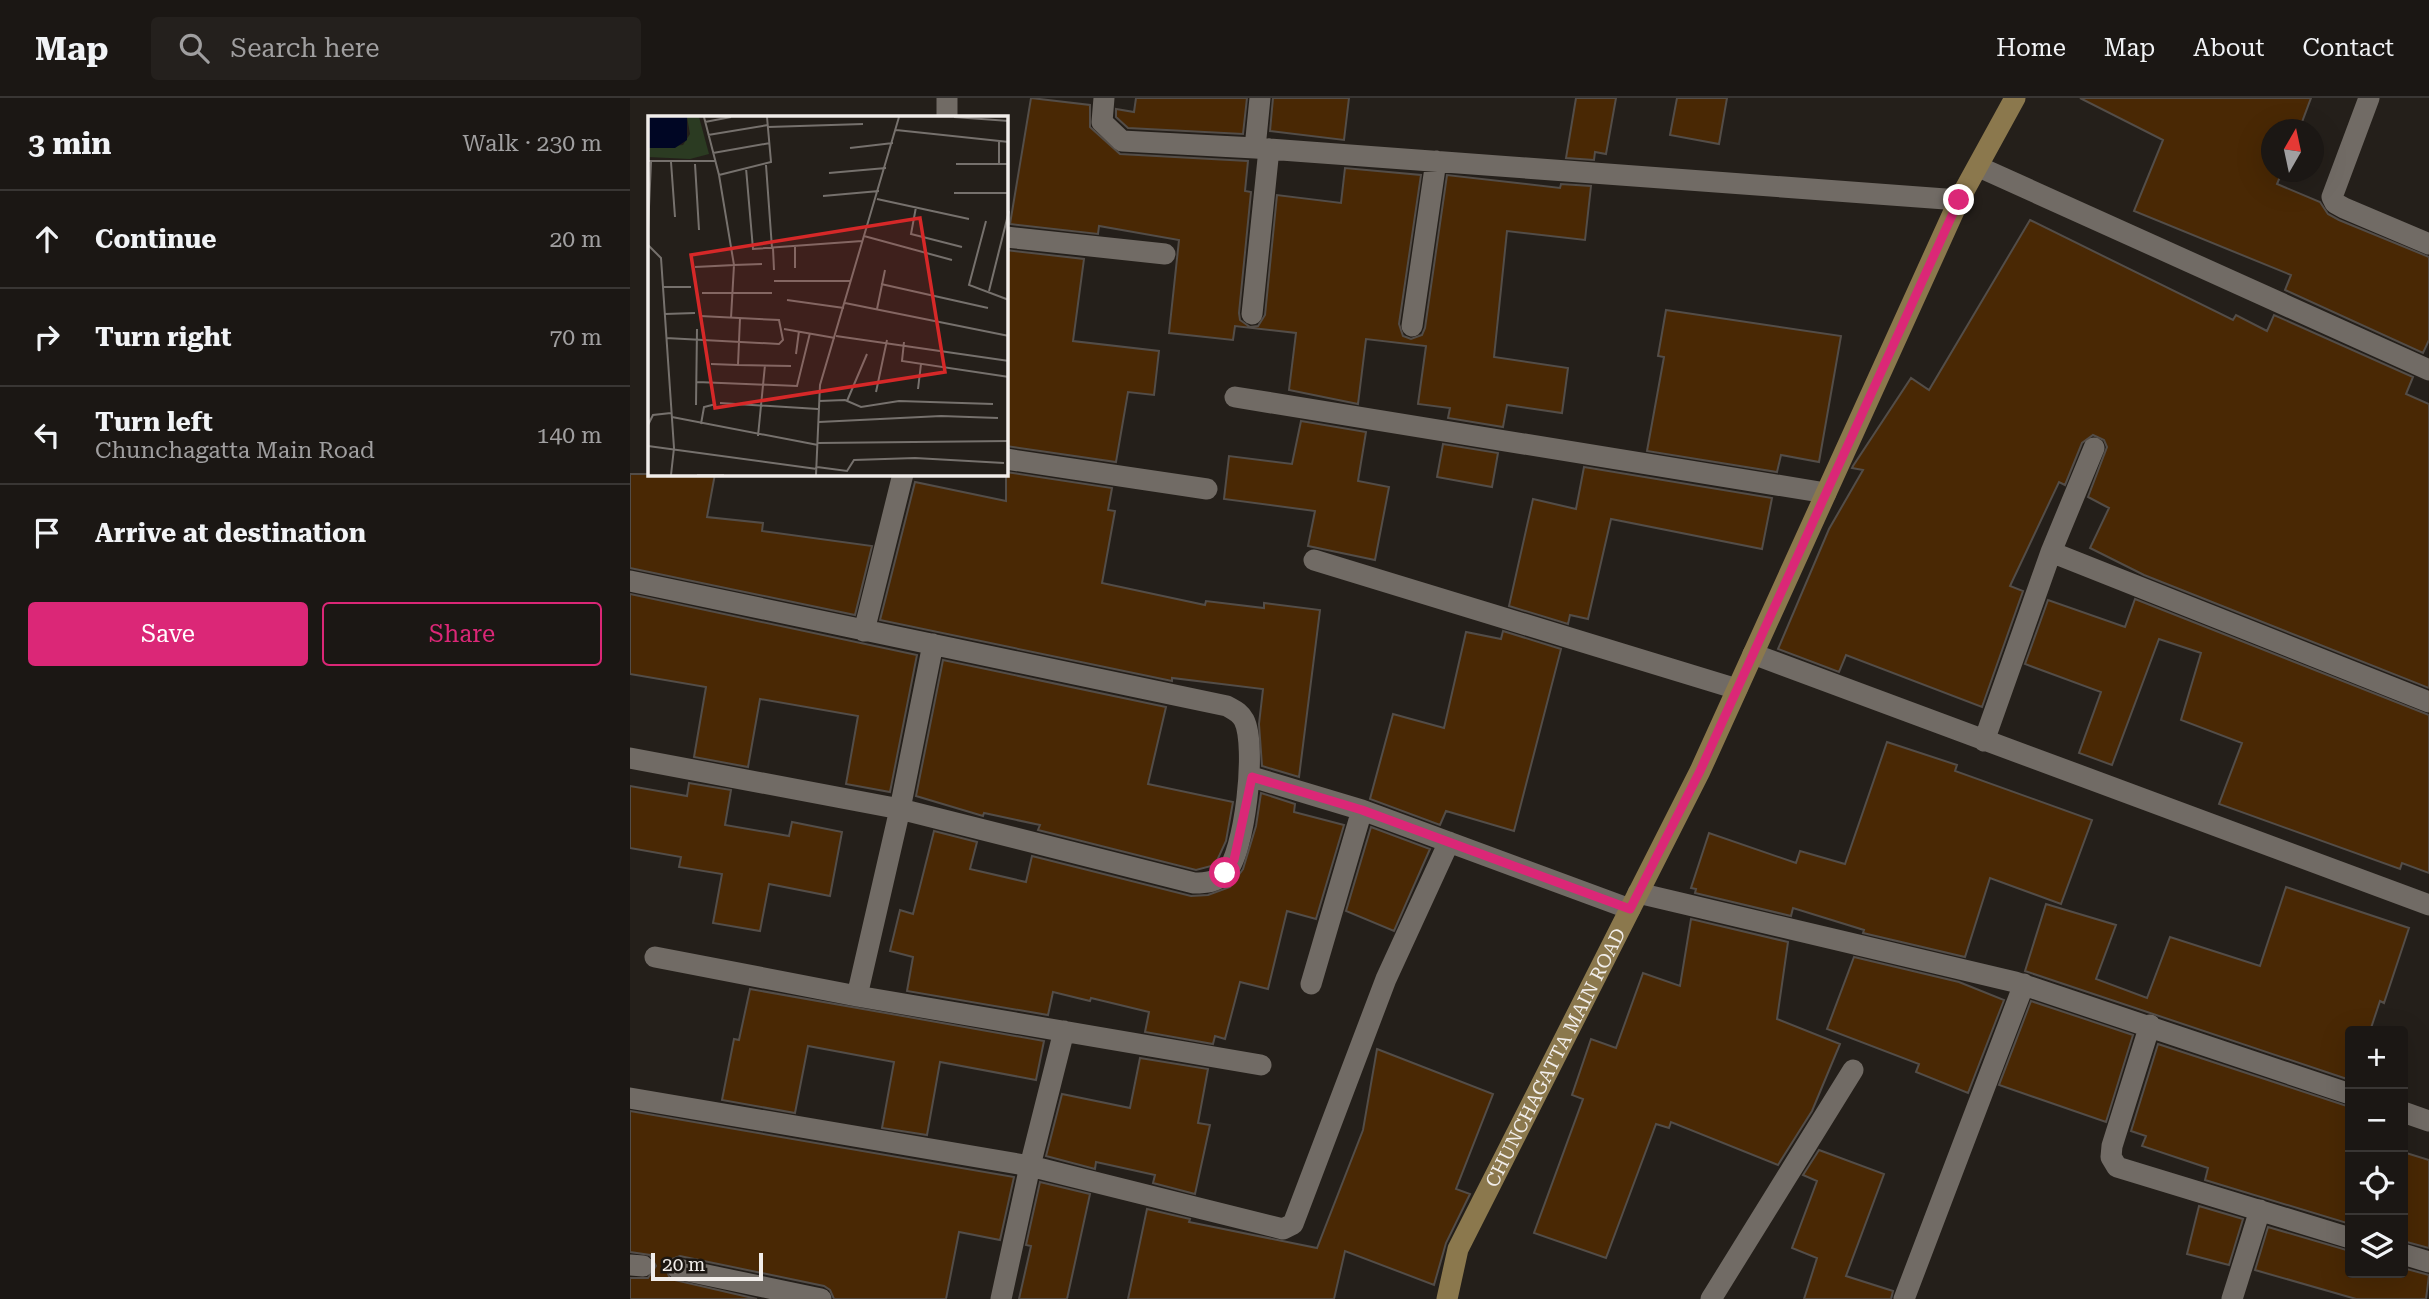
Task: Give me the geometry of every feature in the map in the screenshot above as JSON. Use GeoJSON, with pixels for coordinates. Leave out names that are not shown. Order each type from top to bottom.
{"type":"FeatureCollection","features":[{"type":"Feature","properties":{"kind":"street"},"geometry":{"type":"LineString","coordinates":[[947,98],[947,116]]}},
{"type":"Feature","properties":{"kind":"street"},"geometry":{"type":"LineString","coordinates":[[1104,98],[1102,122],[1122,141],[1262,148],[1959,200]]}},
{"type":"Feature","properties":{"kind":"street"},"geometry":{"type":"LineString","coordinates":[[1252,314],[1262,148],[1260,98]]}},
{"type":"Feature","properties":{"kind":"street","name":"CHUNCHAGATTA MAIN ROAD"},"geometry":{"type":"LineString","coordinates":[[1447,1299],[1458,1249],[1634,901],[1737,689],[1959,200],[2014,98]]}},
{"type":"Feature","properties":{"kind":"street"},"geometry":{"type":"LineString","coordinates":[[2369,98],[2332,197],[2335,203],[2344,208],[2429,244]]}},
{"type":"Feature","properties":{"kind":"street"},"geometry":{"type":"LineString","coordinates":[[1412,326],[1436,161]]}},
{"type":"Feature","properties":{"kind":"street"},"geometry":{"type":"LineString","coordinates":[[1979,167],[2429,370]]}},
{"type":"Feature","properties":{"kind":"street"},"geometry":{"type":"LineString","coordinates":[[1008,237],[1165,254]]}},
{"type":"Feature","properties":{"kind":"street"},"geometry":{"type":"LineString","coordinates":[[1235,397],[1826,493]]}},
{"type":"Feature","properties":{"kind":"street"},"geometry":{"type":"LineString","coordinates":[[1984,741],[2051,552],[2094,448]]}},
{"type":"Feature","properties":{"kind":"street"},"geometry":{"type":"LineString","coordinates":[[1008,458],[1206,489]]}},
{"type":"Feature","properties":{"kind":"street"},"geometry":{"type":"LineString","coordinates":[[864,631],[903,476]]}},
{"type":"Feature","properties":{"kind":"street"},"geometry":{"type":"LineString","coordinates":[[2051,552],[2429,702]]}},
{"type":"Feature","properties":{"kind":"street"},"geometry":{"type":"LineString","coordinates":[[1314,560],[1737,689]]}},
{"type":"Feature","properties":{"kind":"street"},"geometry":{"type":"LineString","coordinates":[[630,581],[1227,706],[1239,712],[1245,722],[1252,777],[1234,860],[1225,873],[1212,883],[1194,883],[900,809],[630,758]]}},
{"type":"Feature","properties":{"kind":"street"},"geometry":{"type":"LineString","coordinates":[[857,996],[900,809],[933,644]]}},
{"type":"Feature","properties":{"kind":"street"},"geometry":{"type":"LineString","coordinates":[[1753,654],[2429,905]]}},
{"type":"Feature","properties":{"kind":"street"},"geometry":{"type":"LineString","coordinates":[[1252,777],[1362,810],[1450,842],[1634,901],[2024,984],[2345,1092]]}},
{"type":"Feature","properties":{"kind":"street"},"geometry":{"type":"LineString","coordinates":[[1311,984],[1362,810]]}},
{"type":"Feature","properties":{"kind":"street"},"geometry":{"type":"LineString","coordinates":[[630,1098],[1030,1166],[1283,1229],[1293,1224],[1386,979],[1450,842]]}},
{"type":"Feature","properties":{"kind":"street"},"geometry":{"type":"LineString","coordinates":[[655,957],[857,996],[1261,1065]]}},
{"type":"Feature","properties":{"kind":"street"},"geometry":{"type":"LineString","coordinates":[[1904,1299],[2024,984]]}},
{"type":"Feature","properties":{"kind":"street"},"geometry":{"type":"LineString","coordinates":[[2150,1025],[2111,1157],[2117,1167],[2345,1236]]}},
{"type":"Feature","properties":{"kind":"street"},"geometry":{"type":"LineString","coordinates":[[1001,1299],[1030,1166],[1064,1031]]}},
{"type":"Feature","properties":{"kind":"street"},"geometry":{"type":"LineString","coordinates":[[1711,1299],[1853,1070]]}},
{"type":"Feature","properties":{"kind":"street"},"geometry":{"type":"LineString","coordinates":[[2408,1114],[2429,1121]]}},
{"type":"Feature","properties":{"kind":"street"},"geometry":{"type":"LineString","coordinates":[[2232,1299],[2260,1210]]}},
{"type":"Feature","properties":{"kind":"street"},"geometry":{"type":"LineString","coordinates":[[2408,1256],[2429,1262]]}},
{"type":"Feature","properties":{"kind":"street"},"geometry":{"type":"LineString","coordinates":[[678,1269],[821,1299]]}},
{"type":"Feature","properties":{"kind":"building"},"geometry":{"type":"Polygon","coordinates":[[[1031,98],[1090,105],[1090,127],[1120,154],[1248,161],[1245,191],[1251,192],[1239,313],[1240,320],[1250,327],[1258,326],[1265,315],[1277,195],[1341,203],[1345,168],[1421,175],[1399,324],[1403,336],[1411,339],[1422,335],[1425,328],[1447,175],[1560,188],[1561,184],[1591,186],[1585,240],[1507,231],[1494,357],[1568,368],[1562,413],[1507,405],[1503,427],[1448,418],[1450,408],[1418,404],[1426,346],[1366,339],[1358,404],[1289,390],[1296,333],[1235,326],[1233,340],[1169,333],[1179,240],[1099,226],[1098,234],[1010,224],[1031,98]]]}},
{"type":"Feature","properties":{"kind":"building"},"geometry":{"type":"Polygon","coordinates":[[[1136,98],[1247,98],[1243,134],[1128,128],[1116,117],[1116,109],[1134,112],[1136,98]]]}},
{"type":"Feature","properties":{"kind":"building"},"geometry":{"type":"Polygon","coordinates":[[[1273,98],[1349,98],[1344,140],[1270,131],[1273,98]]]}},
{"type":"Feature","properties":{"kind":"building"},"geometry":{"type":"Polygon","coordinates":[[[1576,98],[1616,98],[1606,154],[1595,152],[1594,160],[1566,158],[1576,98]]]}},
{"type":"Feature","properties":{"kind":"building"},"geometry":{"type":"Polygon","coordinates":[[[1677,98],[1727,98],[1719,144],[1670,135],[1677,98]]]}},
{"type":"Feature","properties":{"kind":"building"},"geometry":{"type":"Polygon","coordinates":[[[2080,98],[2311,98],[2303,119],[2261,119],[2261,182],[2278,182],[2277,184],[2320,202],[2328,214],[2339,220],[2429,257],[2429,340],[2423,353],[2285,290],[2291,275],[2134,211],[2163,140],[2080,98]]]}},
{"type":"Feature","properties":{"kind":"building"},"geometry":{"type":"Polygon","coordinates":[[[2030,220],[2233,320],[2236,315],[2267,331],[2274,315],[2413,377],[2406,394],[2429,404],[2429,688],[2144,575],[2090,548],[2109,508],[2088,497],[2107,447],[2104,440],[2093,435],[2082,443],[2065,485],[2059,482],[2010,586],[2023,591],[1982,707],[1846,655],[1839,672],[1778,649],[1829,529],[1863,470],[1852,468],[1853,466],[1911,378],[1929,390],[2030,220]]]}},
{"type":"Feature","properties":{"kind":"building"},"geometry":{"type":"Polygon","coordinates":[[[1008,250],[1084,259],[1073,341],[1159,351],[1154,395],[1128,392],[1116,462],[1008,446],[1008,250]]]}},
{"type":"Feature","properties":{"kind":"building"},"geometry":{"type":"Polygon","coordinates":[[[1666,310],[1841,336],[1819,462],[1781,455],[1777,472],[1647,451],[1664,357],[1658,356],[1666,310]]]}},
{"type":"Feature","properties":{"kind":"building"},"geometry":{"type":"Polygon","coordinates":[[[1301,421],[1366,432],[1358,481],[1389,487],[1375,560],[1308,546],[1315,511],[1224,499],[1229,456],[1292,464],[1301,421]]]}},
{"type":"Feature","properties":{"kind":"building"},"geometry":{"type":"Polygon","coordinates":[[[1443,444],[1498,453],[1492,487],[1437,477],[1443,444]]]}},
{"type":"Feature","properties":{"kind":"building"},"geometry":{"type":"Polygon","coordinates":[[[1584,467],[1772,498],[1762,549],[1611,519],[1588,619],[1570,615],[1568,624],[1509,606],[1533,499],[1576,509],[1584,467]]]}},
{"type":"Feature","properties":{"kind":"building"},"geometry":{"type":"Polygon","coordinates":[[[1008,472],[1112,488],[1108,510],[1115,511],[1102,583],[1205,605],[1206,601],[1264,608],[1264,603],[1320,610],[1299,777],[1262,766],[1259,724],[1263,689],[1172,678],[1172,681],[880,620],[915,482],[1006,501],[1008,472]]]}},
{"type":"Feature","properties":{"kind":"building"},"geometry":{"type":"Polygon","coordinates":[[[630,474],[715,476],[707,517],[763,523],[762,531],[872,546],[855,615],[630,568],[630,474]]]}},
{"type":"Feature","properties":{"kind":"building"},"geometry":{"type":"Polygon","coordinates":[[[630,594],[917,655],[890,792],[846,784],[858,716],[760,699],[748,767],[694,757],[706,687],[630,674],[630,594]]]}},
{"type":"Feature","properties":{"kind":"building"},"geometry":{"type":"Polygon","coordinates":[[[2135,599],[2429,715],[2429,873],[2402,863],[2400,869],[2219,804],[2242,743],[2181,720],[2201,653],[2159,639],[2112,765],[2079,753],[2101,692],[2025,664],[2048,600],[2125,627],[2135,599]]]}},
{"type":"Feature","properties":{"kind":"building"},"geometry":{"type":"Polygon","coordinates":[[[1503,631],[1561,649],[1514,831],[1446,811],[1440,825],[1370,799],[1393,714],[1444,728],[1466,632],[1501,639],[1503,631]]]}},
{"type":"Feature","properties":{"kind":"building"},"geometry":{"type":"Polygon","coordinates":[[[943,660],[1166,707],[1148,784],[1233,802],[1226,841],[1215,865],[1196,870],[1038,830],[1040,825],[984,813],[983,816],[916,796],[943,660]]]}},
{"type":"Feature","properties":{"kind":"building"},"geometry":{"type":"Polygon","coordinates":[[[1887,742],[1957,765],[1955,771],[2092,820],[2061,904],[1990,878],[1965,957],[1863,933],[1864,930],[1793,908],[1791,916],[1695,893],[1696,889],[1691,888],[1709,833],[1796,863],[1800,851],[1845,864],[1887,742]]]}},
{"type":"Feature","properties":{"kind":"building"},"geometry":{"type":"Polygon","coordinates":[[[689,783],[731,790],[725,825],[789,836],[792,822],[842,832],[830,896],[769,884],[760,931],[713,923],[722,874],[679,867],[681,857],[630,848],[630,786],[687,796],[689,783]]]}},
{"type":"Feature","properties":{"kind":"building"},"geometry":{"type":"Polygon","coordinates":[[[1261,793],[1295,804],[1294,812],[1344,825],[1316,919],[1287,911],[1268,989],[1240,982],[1225,1039],[1215,1036],[1213,1044],[1145,1032],[1149,1012],[1053,992],[1048,1015],[907,991],[913,957],[890,951],[900,910],[913,914],[934,831],[977,842],[970,869],[1026,882],[1032,856],[1191,896],[1208,895],[1230,887],[1243,869],[1256,826],[1261,793]]]}},
{"type":"Feature","properties":{"kind":"building"},"geometry":{"type":"Polygon","coordinates":[[[1371,827],[1430,849],[1394,931],[1346,911],[1371,827]]]}},
{"type":"Feature","properties":{"kind":"building"},"geometry":{"type":"Polygon","coordinates":[[[2286,887],[2409,928],[2384,1003],[2380,1001],[2372,1026],[2345,1026],[2345,1078],[2025,971],[2046,904],[2116,925],[2096,979],[2147,998],[2170,937],[2260,966],[2286,887]]]}},
{"type":"Feature","properties":{"kind":"building"},"geometry":{"type":"Polygon","coordinates":[[[1691,919],[1788,942],[1777,1019],[1840,1044],[1812,1111],[1778,1165],[1671,1122],[1669,1128],[1656,1124],[1606,1258],[1534,1233],[1583,1099],[1572,1095],[1591,1039],[1616,1048],[1643,973],[1680,986],[1691,919]]]}},
{"type":"Feature","properties":{"kind":"building"},"geometry":{"type":"Polygon","coordinates":[[[1854,957],[1959,982],[2004,1000],[1968,1093],[1916,1072],[1919,1064],[1827,1029],[1854,957]]]}},
{"type":"Feature","properties":{"kind":"building"},"geometry":{"type":"Polygon","coordinates":[[[750,989],[1044,1041],[1036,1080],[940,1062],[927,1135],[882,1128],[894,1062],[808,1046],[795,1113],[722,1100],[734,1039],[739,1040],[750,989]]]}},
{"type":"Feature","properties":{"kind":"building"},"geometry":{"type":"Polygon","coordinates":[[[2031,1001],[2133,1035],[2106,1122],[1999,1085],[2031,1001]]]}},
{"type":"Feature","properties":{"kind":"building"},"geometry":{"type":"Polygon","coordinates":[[[2158,1044],[2345,1105],[2345,1222],[2205,1180],[2208,1168],[2142,1146],[2146,1136],[2131,1131],[2158,1044]]]}},
{"type":"Feature","properties":{"kind":"building"},"geometry":{"type":"Polygon","coordinates":[[[1377,1049],[1493,1094],[1456,1189],[1470,1194],[1446,1243],[1434,1285],[1345,1251],[1334,1299],[1128,1299],[1147,1209],[1190,1219],[1189,1222],[1317,1248],[1363,1130],[1377,1049]]]}},
{"type":"Feature","properties":{"kind":"building"},"geometry":{"type":"Polygon","coordinates":[[[1140,1058],[1208,1069],[1198,1123],[1210,1125],[1195,1194],[1153,1183],[1155,1175],[1096,1162],[1095,1169],[1046,1156],[1062,1094],[1130,1108],[1140,1058]]]}},
{"type":"Feature","properties":{"kind":"building"},"geometry":{"type":"Polygon","coordinates":[[[630,1111],[1014,1177],[1000,1240],[959,1232],[946,1299],[834,1299],[830,1290],[824,1286],[680,1256],[669,1260],[665,1266],[670,1279],[757,1299],[630,1299],[630,1278],[648,1278],[656,1266],[650,1255],[630,1252],[630,1111]]]}},
{"type":"Feature","properties":{"kind":"building"},"geometry":{"type":"Polygon","coordinates":[[[1819,1150],[1884,1174],[1846,1276],[1893,1291],[1891,1299],[1804,1299],[1817,1258],[1792,1248],[1817,1181],[1803,1175],[1819,1150]]]}},
{"type":"Feature","properties":{"kind":"building"},"geometry":{"type":"Polygon","coordinates":[[[2408,1154],[2429,1160],[2429,1248],[2408,1242],[2408,1154]]]}},
{"type":"Feature","properties":{"kind":"building"},"geometry":{"type":"Polygon","coordinates":[[[1040,1182],[1090,1194],[1067,1299],[1019,1299],[1031,1246],[1026,1245],[1040,1182]]]}},
{"type":"Feature","properties":{"kind":"building"},"geometry":{"type":"Polygon","coordinates":[[[2199,1206],[2243,1219],[2229,1265],[2187,1254],[2199,1206]]]}},
{"type":"Feature","properties":{"kind":"building"},"geometry":{"type":"Polygon","coordinates":[[[2268,1227],[2345,1250],[2345,1278],[2408,1278],[2408,1269],[2429,1275],[2426,1299],[2356,1299],[2255,1270],[2268,1227]]]}},
{"type":"Feature","properties":{"kind":"route"},"geometry":{"type":"LineString","coordinates":[[1225,873],[1234,860],[1252,777],[1362,810],[1630,909],[1700,771],[1959,200]]}}]}
